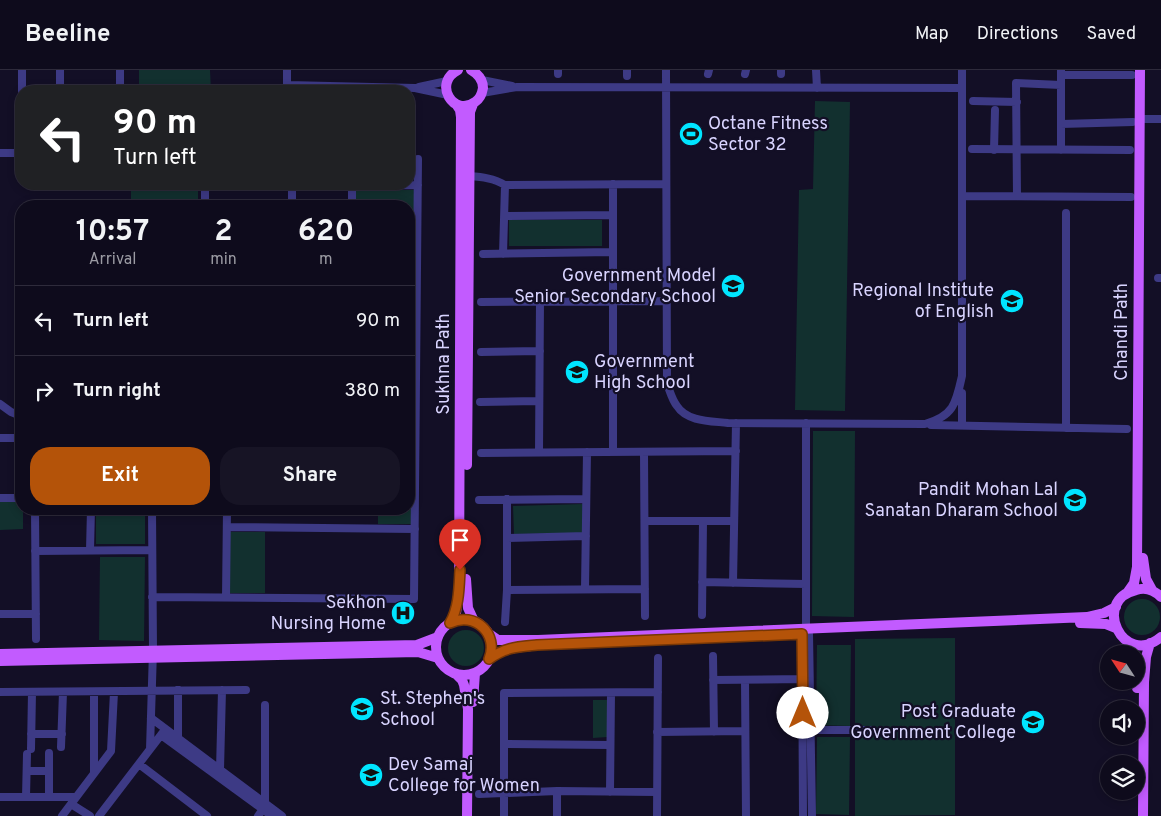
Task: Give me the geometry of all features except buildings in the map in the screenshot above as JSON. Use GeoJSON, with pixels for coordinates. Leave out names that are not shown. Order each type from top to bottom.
{"type":"FeatureCollection","features":[{"type":"Feature","properties":{"kind":"main road"},"geometry":{"type":"LineString","coordinates":[[458,70],[451,75],[447,81],[446,88],[448,95],[456,104],[465,106],[473,104],[482,93],[482,80],[480,76],[471,70]]}},
{"type":"Feature","properties":{"kind":"main road","name":"Chandi Path"},"geometry":{"type":"LineString","coordinates":[[1145,70],[1143,568],[1152,590]]}},
{"type":"Feature","properties":{"kind":"main road","name":"Chandi Path"},"geometry":{"type":"LineString","coordinates":[[1128,593],[1134,583],[1137,567],[1136,72]]}},
{"type":"Feature","properties":{"kind":"main road","name":"Sukhna Path"},"geometry":{"type":"LineString","coordinates":[[450,623],[456,613],[460,580],[461,117],[460,110],[456,104]]}},
{"type":"Feature","properties":{"kind":"main road","name":"Sukhna Path"},"geometry":{"type":"LineString","coordinates":[[473,104],[470,112],[469,176],[466,590],[468,608],[474,621]]}},
{"type":"Feature","properties":{"kind":"main road"},"geometry":{"type":"LineString","coordinates":[[1161,597],[1152,590],[1142,589],[1128,593],[1120,599],[1116,606],[1114,617],[1116,628],[1130,642],[1138,644],[1150,643],[1161,637]]}},
{"type":"Feature","properties":{"kind":"main road"},"geometry":{"type":"LineString","coordinates":[[489,659],[501,650],[537,645],[1087,617],[1104,614],[1116,606]]}},
{"type":"Feature","properties":{"kind":"main road"},"geometry":{"type":"LineString","coordinates":[[467,816],[468,709],[464,684],[456,674],[445,668],[438,658],[436,648],[438,637],[450,623],[464,619],[474,621],[498,640],[1088,622],[1106,624],[1116,628]]}},
{"type":"Feature","properties":{"kind":"main road"},"geometry":{"type":"LineString","coordinates":[[456,674],[475,673],[485,666],[492,646],[488,633]]}},
{"type":"Feature","properties":{"kind":"main road"},"geometry":{"type":"LineString","coordinates":[[0,662],[153,654],[418,645],[438,637]]}},
{"type":"Feature","properties":{"kind":"main road"},"geometry":{"type":"LineString","coordinates":[[1143,816],[1144,682],[1146,657],[1150,643]]}},
{"type":"Feature","properties":{"kind":"main road"},"geometry":{"type":"LineString","coordinates":[[0,654],[418,652],[430,654],[438,658]]}},
{"type":"Feature","properties":{"kind":"main road"},"geometry":{"type":"LineString","coordinates":[[473,816],[472,688],[475,673]]}},
{"type":"Feature","properties":{"kind":"main road"},"geometry":{"type":"LineString","coordinates":[[1136,690],[1137,816]]}},
{"type":"Feature","properties":{"kind":"street"},"geometry":{"type":"LineString","coordinates":[[22,70],[22,85]]}},
{"type":"Feature","properties":{"kind":"street"},"geometry":{"type":"LineString","coordinates":[[60,70],[60,85]]}},
{"type":"Feature","properties":{"kind":"street"},"geometry":{"type":"LineString","coordinates":[[120,70],[120,85]]}},
{"type":"Feature","properties":{"kind":"street"},"geometry":{"type":"LineString","coordinates":[[287,85],[288,70]]}},
{"type":"Feature","properties":{"kind":"street"},"geometry":{"type":"LineString","coordinates":[[666,70],[667,384],[677,407],[686,414],[698,419],[736,423],[925,424],[1127,429]]}},
{"type":"Feature","properties":{"kind":"street"},"geometry":{"type":"LineString","coordinates":[[816,70],[817,88]]}},
{"type":"Feature","properties":{"kind":"street"},"geometry":{"type":"LineString","coordinates":[[962,70],[962,425]]}},
{"type":"Feature","properties":{"kind":"street"},"geometry":{"type":"LineString","coordinates":[[1061,150],[1061,72],[1136,72]]}},
{"type":"Feature","properties":{"kind":"street"},"geometry":{"type":"LineString","coordinates":[[482,80],[517,87]]}},
{"type":"Feature","properties":{"kind":"street"},"geometry":{"type":"LineString","coordinates":[[415,88],[447,81]]}},
{"type":"Feature","properties":{"kind":"street"},"geometry":{"type":"LineString","coordinates":[[1017,196],[1016,83],[1061,85]]}},
{"type":"Feature","properties":{"kind":"street"},"geometry":{"type":"LineString","coordinates":[[482,93],[517,87],[962,88]]}},
{"type":"Feature","properties":{"kind":"street"},"geometry":{"type":"LineString","coordinates":[[415,88],[448,95]]}},
{"type":"Feature","properties":{"kind":"street"},"geometry":{"type":"LineString","coordinates":[[973,101],[1017,102]]}},
{"type":"Feature","properties":{"kind":"street"},"geometry":{"type":"LineString","coordinates":[[994,150],[995,110]]}},
{"type":"Feature","properties":{"kind":"street"},"geometry":{"type":"LineString","coordinates":[[1145,119],[1161,119]]}},
{"type":"Feature","properties":{"kind":"street"},"geometry":{"type":"LineString","coordinates":[[1061,124],[1134,122]]}},
{"type":"Feature","properties":{"kind":"street"},"geometry":{"type":"LineString","coordinates":[[972,149],[1130,150]]}},
{"type":"Feature","properties":{"kind":"street"},"geometry":{"type":"LineString","coordinates":[[0,153],[15,152]]}},
{"type":"Feature","properties":{"kind":"street"},"geometry":{"type":"LineString","coordinates":[[415,251],[418,217],[418,159]]}},
{"type":"Feature","properties":{"kind":"street"},"geometry":{"type":"LineString","coordinates":[[469,176],[485,178],[505,185],[666,184]]}},
{"type":"Feature","properties":{"kind":"street"},"geometry":{"type":"LineString","coordinates":[[613,184],[614,452]]}},
{"type":"Feature","properties":{"kind":"street"},"geometry":{"type":"LineString","coordinates":[[503,254],[505,185]]}},
{"type":"Feature","properties":{"kind":"street"},"geometry":{"type":"LineString","coordinates":[[962,196],[1131,197]]}},
{"type":"Feature","properties":{"kind":"street"},"geometry":{"type":"LineString","coordinates":[[1066,213],[1066,428]]}},
{"type":"Feature","properties":{"kind":"street"},"geometry":{"type":"LineString","coordinates":[[504,216],[613,215]]}},
{"type":"Feature","properties":{"kind":"street"},"geometry":{"type":"LineString","coordinates":[[483,254],[613,252]]}},
{"type":"Feature","properties":{"kind":"street"},"geometry":{"type":"LineString","coordinates":[[539,452],[540,301]]}},
{"type":"Feature","properties":{"kind":"street"},"geometry":{"type":"LineString","coordinates":[[481,302],[666,301]]}},
{"type":"Feature","properties":{"kind":"street"},"geometry":{"type":"LineString","coordinates":[[482,352],[540,351]]}},
{"type":"Feature","properties":{"kind":"street"},"geometry":{"type":"LineString","coordinates":[[925,424],[937,421],[946,415],[956,402],[962,376]]}},
{"type":"Feature","properties":{"kind":"street"},"geometry":{"type":"LineString","coordinates":[[480,402],[539,401]]}},
{"type":"Feature","properties":{"kind":"street"},"geometry":{"type":"LineString","coordinates":[[0,404],[15,414]]}},
{"type":"Feature","properties":{"kind":"street"},"geometry":{"type":"LineString","coordinates":[[734,583],[736,423]]}},
{"type":"Feature","properties":{"kind":"street"},"geometry":{"type":"LineString","coordinates":[[806,423],[806,679],[812,816]]}},
{"type":"Feature","properties":{"kind":"street"},"geometry":{"type":"LineString","coordinates":[[0,438],[15,438]]}},
{"type":"Feature","properties":{"kind":"street"},"geometry":{"type":"LineString","coordinates":[[481,453],[736,451]]}},
{"type":"Feature","properties":{"kind":"street"},"geometry":{"type":"LineString","coordinates":[[585,589],[587,452]]}},
{"type":"Feature","properties":{"kind":"street"},"geometry":{"type":"LineString","coordinates":[[644,452],[646,616]]}},
{"type":"Feature","properties":{"kind":"street"},"geometry":{"type":"LineString","coordinates":[[0,498],[15,498]]}},
{"type":"Feature","properties":{"kind":"street"},"geometry":{"type":"LineString","coordinates":[[505,622],[507,590],[506,499]]}},
{"type":"Feature","properties":{"kind":"street"},"geometry":{"type":"LineString","coordinates":[[479,500],[586,499]]}},
{"type":"Feature","properties":{"kind":"street"},"geometry":{"type":"LineString","coordinates":[[35,515],[36,639]]}},
{"type":"Feature","properties":{"kind":"street"},"geometry":{"type":"LineString","coordinates":[[90,550],[91,515]]}},
{"type":"Feature","properties":{"kind":"street"},"geometry":{"type":"LineString","coordinates":[[150,749],[153,654],[152,515]]}},
{"type":"Feature","properties":{"kind":"street"},"geometry":{"type":"LineString","coordinates":[[226,597],[227,515]]}},
{"type":"Feature","properties":{"kind":"street"},"geometry":{"type":"LineString","coordinates":[[152,597],[414,599],[414,515]]}},
{"type":"Feature","properties":{"kind":"street"},"geometry":{"type":"LineString","coordinates":[[702,615],[703,520]]}},
{"type":"Feature","properties":{"kind":"street"},"geometry":{"type":"LineString","coordinates":[[645,522],[734,521]]}},
{"type":"Feature","properties":{"kind":"street"},"geometry":{"type":"LineString","coordinates":[[227,527],[415,530]]}},
{"type":"Feature","properties":{"kind":"street"},"geometry":{"type":"LineString","coordinates":[[507,538],[586,536]]}},
{"type":"Feature","properties":{"kind":"street"},"geometry":{"type":"LineString","coordinates":[[35,551],[152,550]]}},
{"type":"Feature","properties":{"kind":"street"},"geometry":{"type":"LineString","coordinates":[[702,582],[806,584]]}},
{"type":"Feature","properties":{"kind":"street"},"geometry":{"type":"LineString","coordinates":[[507,590],[645,589]]}},
{"type":"Feature","properties":{"kind":"street"},"geometry":{"type":"LineString","coordinates":[[0,614],[36,614]]}},
{"type":"Feature","properties":{"kind":"street"},"geometry":{"type":"LineString","coordinates":[[713,656],[714,732]]}},
{"type":"Feature","properties":{"kind":"street"},"geometry":{"type":"LineString","coordinates":[[657,816],[658,658]]}},
{"type":"Feature","properties":{"kind":"street"},"geometry":{"type":"LineString","coordinates":[[713,680],[806,679]]}},
{"type":"Feature","properties":{"kind":"street"},"geometry":{"type":"LineString","coordinates":[[746,680],[746,816]]}},
{"type":"Feature","properties":{"kind":"street"},"geometry":{"type":"LineString","coordinates":[[178,690],[178,738]]}},
{"type":"Feature","properties":{"kind":"street"},"geometry":{"type":"LineString","coordinates":[[220,770],[222,690]]}},
{"type":"Feature","properties":{"kind":"street"},"geometry":{"type":"LineString","coordinates":[[0,692],[246,690]]}},
{"type":"Feature","properties":{"kind":"street"},"geometry":{"type":"LineString","coordinates":[[26,797],[32,692]]}},
{"type":"Feature","properties":{"kind":"street"},"geometry":{"type":"LineString","coordinates":[[61,746],[63,692]]}},
{"type":"Feature","properties":{"kind":"street"},"geometry":{"type":"LineString","coordinates":[[94,692],[94,773]]}},
{"type":"Feature","properties":{"kind":"street"},"geometry":{"type":"LineString","coordinates":[[62,816],[111,750],[114,692]]}},
{"type":"Feature","properties":{"kind":"street"},"geometry":{"type":"LineString","coordinates":[[504,816],[504,693],[658,692]]}},
{"type":"Feature","properties":{"kind":"street"},"geometry":{"type":"LineString","coordinates":[[610,792],[611,693]]}},
{"type":"Feature","properties":{"kind":"street"},"geometry":{"type":"LineString","coordinates":[[262,809],[265,705]]}},
{"type":"Feature","properties":{"kind":"street"},"geometry":{"type":"LineString","coordinates":[[151,718],[163,732],[272,816]]}},
{"type":"Feature","properties":{"kind":"street"},"geometry":{"type":"LineString","coordinates":[[807,730],[870,730]]}},
{"type":"Feature","properties":{"kind":"street"},"geometry":{"type":"LineString","coordinates":[[803,816],[807,730]]}},
{"type":"Feature","properties":{"kind":"street"},"geometry":{"type":"LineString","coordinates":[[163,732],[178,738],[220,770],[262,809],[282,816]]}},
{"type":"Feature","properties":{"kind":"street"},"geometry":{"type":"LineString","coordinates":[[99,816],[163,732]]}},
{"type":"Feature","properties":{"kind":"street"},"geometry":{"type":"LineString","coordinates":[[657,732],[746,732]]}},
{"type":"Feature","properties":{"kind":"street"},"geometry":{"type":"LineString","coordinates":[[31,734],[62,734]]}},
{"type":"Feature","properties":{"kind":"street"},"geometry":{"type":"LineString","coordinates":[[504,744],[610,745]]}},
{"type":"Feature","properties":{"kind":"street"},"geometry":{"type":"LineString","coordinates":[[48,797],[49,753]]}},
{"type":"Feature","properties":{"kind":"street"},"geometry":{"type":"LineString","coordinates":[[139,764],[207,816]]}},
{"type":"Feature","properties":{"kind":"street"},"geometry":{"type":"LineString","coordinates":[[27,771],[49,771]]}},
{"type":"Feature","properties":{"kind":"street"},"geometry":{"type":"LineString","coordinates":[[479,794],[557,791],[657,792]]}},
{"type":"Feature","properties":{"kind":"street"},"geometry":{"type":"LineString","coordinates":[[557,791],[557,816]]}},
{"type":"Feature","properties":{"kind":"street"},"geometry":{"type":"LineString","coordinates":[[0,797],[48,797],[73,800],[90,816]]}},
{"type":"Feature","properties":{"kind":"street"},"geometry":{"type":"LineString","coordinates":[[105,808],[108,816]]}},
{"type":"Feature","properties":{"kind":"green space"},"geometry":{"type":"Polygon","coordinates":[[[139,70],[210,70],[211,85],[139,85],[139,70]]]}},
{"type":"Feature","properties":{"kind":"green space"},"geometry":{"type":"Polygon","coordinates":[[[815,101],[850,102],[845,411],[795,410],[799,190],[813,189],[815,101]]]}},
{"type":"Feature","properties":{"kind":"green space"},"geometry":{"type":"Polygon","coordinates":[[[131,190],[198,190],[198,200],[131,200],[131,190]]]}},
{"type":"Feature","properties":{"kind":"green space"},"geometry":{"type":"Polygon","coordinates":[[[356,190],[414,190],[414,200],[356,200],[356,190]]]}},
{"type":"Feature","properties":{"kind":"green space"},"geometry":{"type":"Polygon","coordinates":[[[509,220],[602,220],[602,246],[509,246],[509,220]]]}},
{"type":"Feature","properties":{"kind":"green space"},"geometry":{"type":"Polygon","coordinates":[[[813,431],[855,431],[854,617],[812,616],[813,431]]]}},
{"type":"Feature","properties":{"kind":"green space"},"geometry":{"type":"Polygon","coordinates":[[[0,502],[15,502],[15,515],[23,515],[23,529],[0,530],[0,502]]]}},
{"type":"Feature","properties":{"kind":"green space"},"geometry":{"type":"Polygon","coordinates":[[[583,504],[583,533],[514,534],[513,506],[583,504]]]}},
{"type":"Feature","properties":{"kind":"green space"},"geometry":{"type":"Polygon","coordinates":[[[96,515],[145,515],[145,544],[96,544],[96,515]]]}},
{"type":"Feature","properties":{"kind":"green space"},"geometry":{"type":"Polygon","coordinates":[[[378,515],[411,515],[411,524],[378,524],[378,515]]]}},
{"type":"Feature","properties":{"kind":"green space"},"geometry":{"type":"Polygon","coordinates":[[[230,532],[265,532],[265,593],[230,593],[230,532]]]}},
{"type":"Feature","properties":{"kind":"green space"},"geometry":{"type":"Polygon","coordinates":[[[100,557],[145,557],[144,641],[99,640],[100,557]]]}},
{"type":"Feature","properties":{"kind":"green space"},"geometry":{"type":"Polygon","coordinates":[[[1142,599],[1149,600],[1155,604],[1159,610],[1159,624],[1155,630],[1149,634],[1142,635],[1135,634],[1129,630],[1125,624],[1124,617],[1125,610],[1129,604],[1135,600],[1142,599]]]}},
{"type":"Feature","properties":{"kind":"green space"},"geometry":{"type":"Polygon","coordinates":[[[466,630],[473,631],[479,635],[483,641],[483,655],[479,661],[473,665],[466,666],[459,665],[453,661],[449,655],[448,648],[449,641],[453,635],[459,631],[466,630]]]}},
{"type":"Feature","properties":{"kind":"green space"},"geometry":{"type":"Polygon","coordinates":[[[955,638],[955,815],[855,816],[855,639],[955,638]]]}},
{"type":"Feature","properties":{"kind":"green space"},"geometry":{"type":"Polygon","coordinates":[[[817,645],[851,645],[850,726],[816,725],[817,645]]]}},
{"type":"Feature","properties":{"kind":"green space"},"geometry":{"type":"Polygon","coordinates":[[[593,700],[607,700],[607,737],[593,738],[593,700]]]}},
{"type":"Feature","properties":{"kind":"green space"},"geometry":{"type":"Polygon","coordinates":[[[817,737],[850,737],[849,815],[816,814],[817,737]]]}},
{"type":"Feature","properties":{"kind":"place","name":"Octane Fitness Sector 32"},"geometry":{"type":"Point","coordinates":[691,134]}},
{"type":"Feature","properties":{"kind":"place","name":"Government Model Senior Secondary School"},"geometry":{"type":"Point","coordinates":[733,286]}},
{"type":"Feature","properties":{"kind":"place","name":"Regional Institute of English"},"geometry":{"type":"Point","coordinates":[1012,301]}},
{"type":"Feature","properties":{"kind":"place","name":"Government High School"},"geometry":{"type":"Point","coordinates":[577,372]}},
{"type":"Feature","properties":{"kind":"place","name":"Pandit Mohan Lal Sanatan Dharam School"},"geometry":{"type":"Point","coordinates":[1075,500]}},
{"type":"Feature","properties":{"kind":"place","name":"Sekhon Nursing Home"},"geometry":{"type":"Point","coordinates":[403,613]}},
{"type":"Feature","properties":{"kind":"place","name":"St. Stephen's School"},"geometry":{"type":"Point","coordinates":[362,709]}},
{"type":"Feature","properties":{"kind":"place","name":"Post Graduate Government College"},"geometry":{"type":"Point","coordinates":[1033,722]}},
{"type":"Feature","properties":{"kind":"place","name":"Dev Samaj College for Women"},"geometry":{"type":"Point","coordinates":[371,775]}},
{"type":"Feature","properties":{"kind":"route"},"geometry":{"type":"LineString","coordinates":[[460,570],[456,613],[450,623],[464,619],[480,624],[491,639],[492,653],[489,659],[501,650],[537,645],[802,634],[803,713]]}}]}
